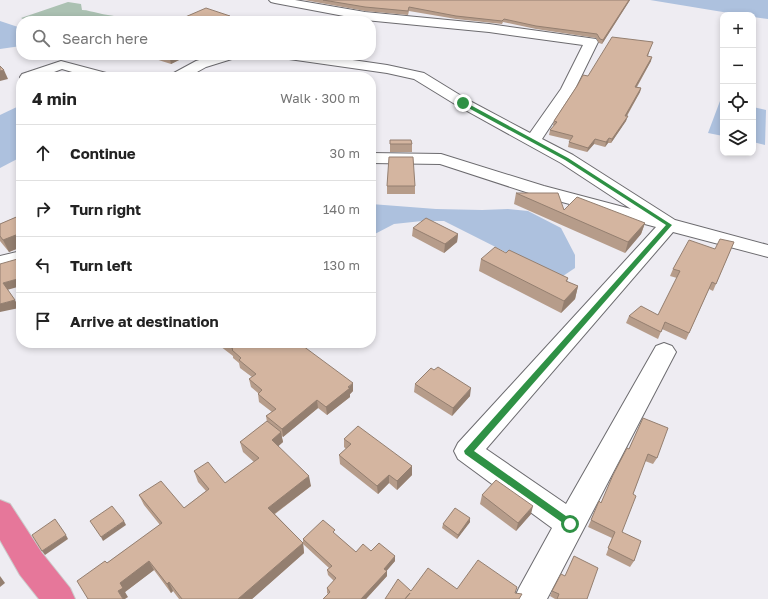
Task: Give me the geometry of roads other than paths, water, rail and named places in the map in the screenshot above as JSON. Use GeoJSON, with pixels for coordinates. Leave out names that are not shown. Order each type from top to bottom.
{"type":"FeatureCollection","features":[{"type":"Feature","properties":{"kind":"highway"},"geometry":{"type":"LineString","coordinates":[[0,513],[32,564],[59,599]]}},
{"type":"Feature","properties":{"kind":"street"},"geometry":{"type":"LineString","coordinates":[[275,0],[365,16]]}},
{"type":"Feature","properties":{"kind":"street"},"geometry":{"type":"LineString","coordinates":[[376,17],[489,28],[592,42],[568,90],[533,141]]}},
{"type":"Feature","properties":{"kind":"street"},"geometry":{"type":"LineString","coordinates":[[186,72],[201,64],[214,60]]}},
{"type":"Feature","properties":{"kind":"street"},"geometry":{"type":"LineString","coordinates":[[324,60],[387,69],[419,76],[463,103],[567,159],[669,225]]}},
{"type":"Feature","properties":{"kind":"street"},"geometry":{"type":"LineString","coordinates":[[39,72],[60,64],[88,72]]}},
{"type":"Feature","properties":{"kind":"street"},"geometry":{"type":"LineString","coordinates":[[376,158],[441,159],[538,190],[768,251]]}},
{"type":"Feature","properties":{"kind":"street"},"geometry":{"type":"LineString","coordinates":[[570,524],[468,451],[669,225]]}},
{"type":"Feature","properties":{"kind":"street"},"geometry":{"type":"LineString","coordinates":[[0,263],[16,259]]}},
{"type":"Feature","properties":{"kind":"street"},"geometry":{"type":"LineString","coordinates":[[530,599],[664,352]]}},
{"type":"Feature","properties":{"kind":"water"},"geometry":{"type":"Polygon","coordinates":[[[650,0],[768,0],[768,19],[756,17],[756,12],[723,12],[650,0]]]}},
{"type":"Feature","properties":{"kind":"water"},"geometry":{"type":"Polygon","coordinates":[[[0,21],[16,26],[16,47],[0,49],[0,21]]]}},
{"type":"Feature","properties":{"kind":"water"},"geometry":{"type":"Polygon","coordinates":[[[720,101],[720,135],[708,133],[720,101]]]}},
{"type":"Feature","properties":{"kind":"water"},"geometry":{"type":"Polygon","coordinates":[[[16,107],[16,160],[0,168],[0,115],[16,107]]]}},
{"type":"Feature","properties":{"kind":"water"},"geometry":{"type":"Polygon","coordinates":[[[756,108],[766,110],[765,145],[756,143],[756,108]]]}},
{"type":"Feature","properties":{"kind":"water"},"geometry":{"type":"Polygon","coordinates":[[[376,204],[436,209],[508,209],[528,211],[561,228],[575,255],[575,268],[563,276],[539,269],[444,221],[422,221],[394,224],[376,233],[376,204]]]}}]}
